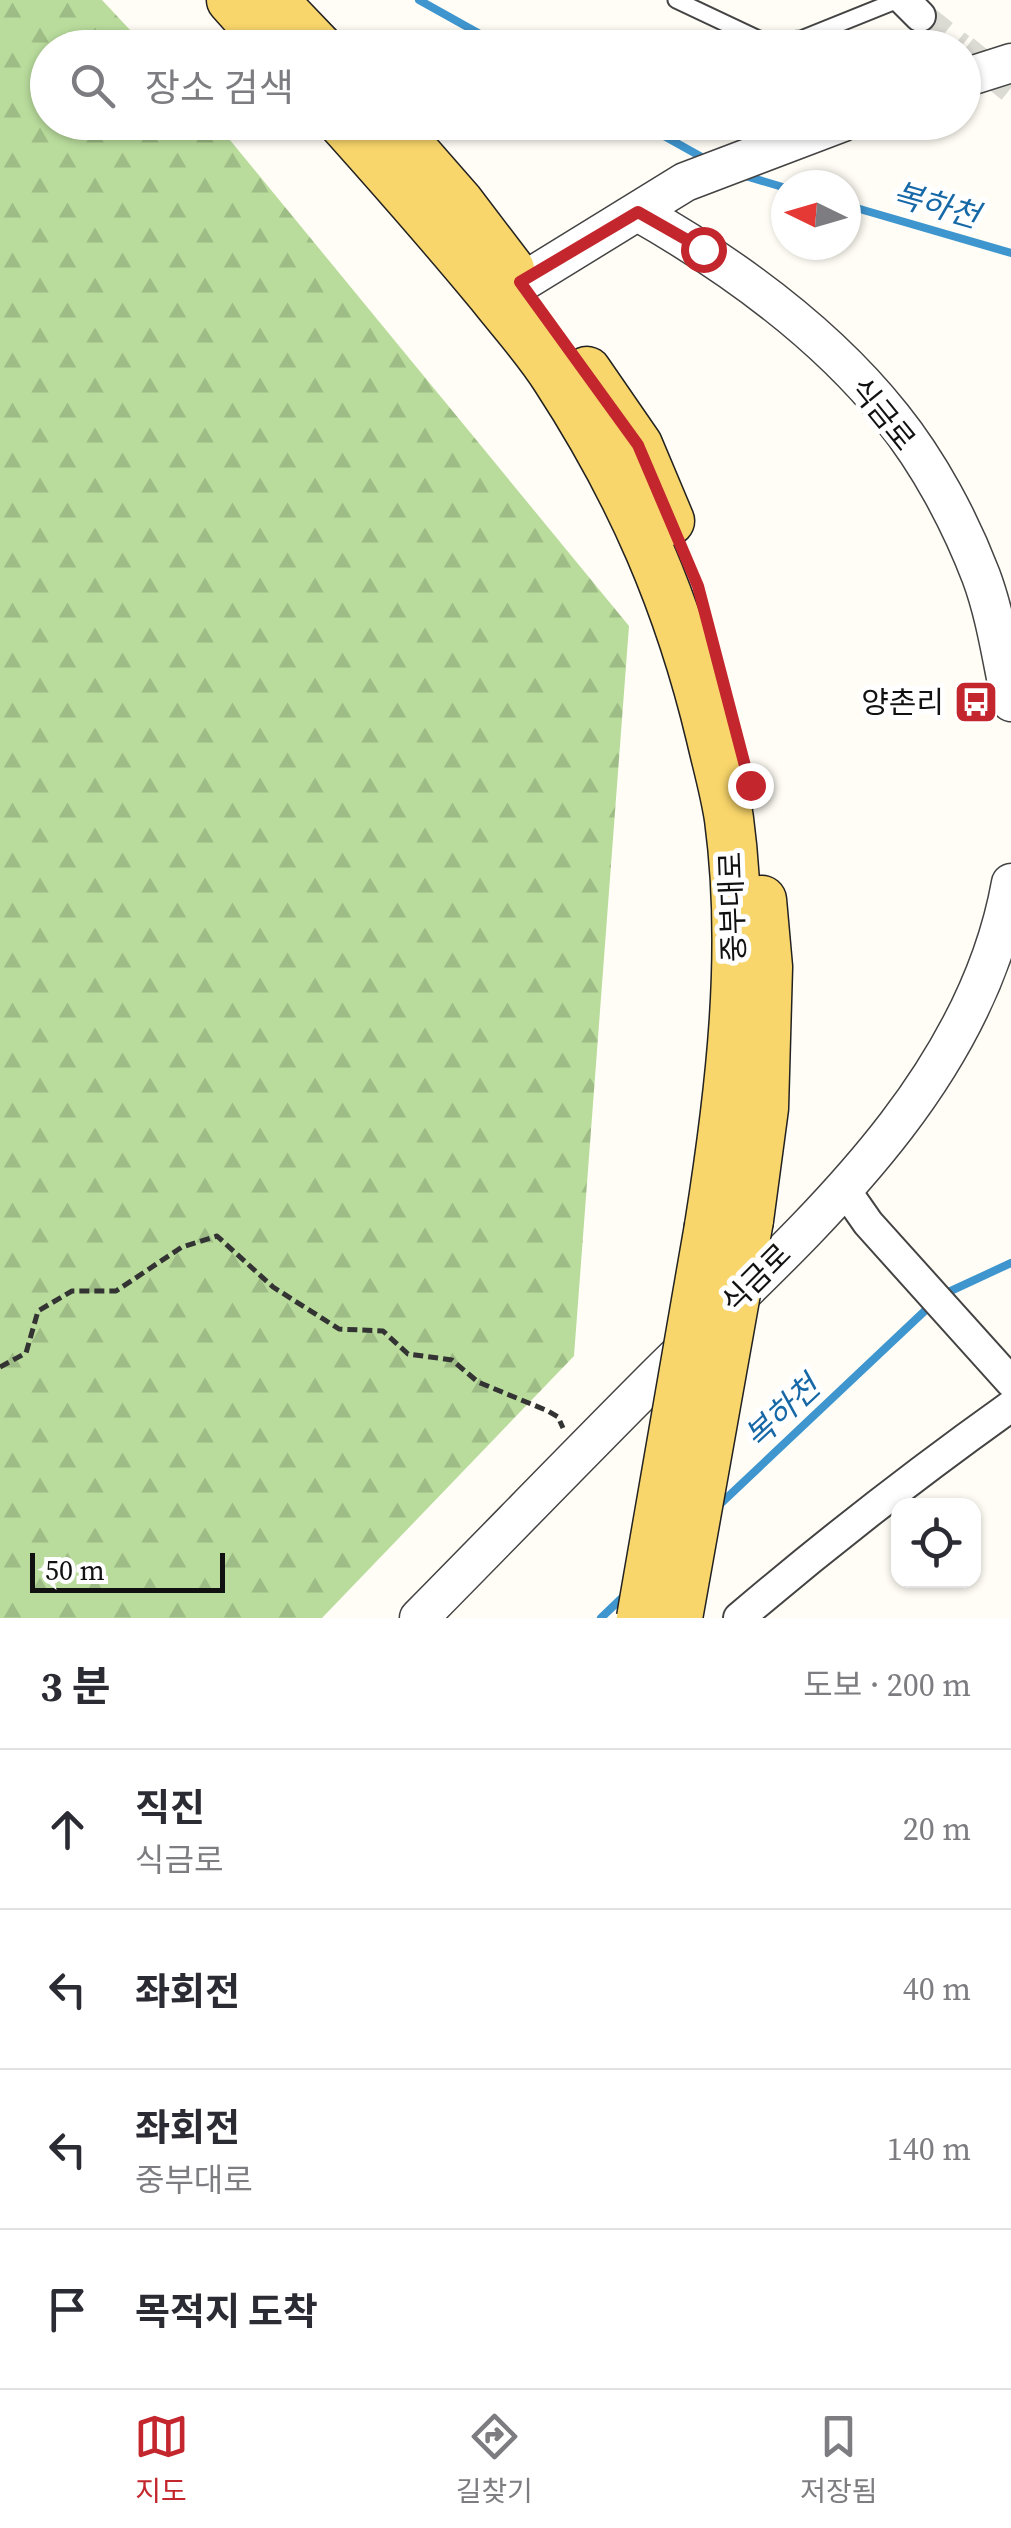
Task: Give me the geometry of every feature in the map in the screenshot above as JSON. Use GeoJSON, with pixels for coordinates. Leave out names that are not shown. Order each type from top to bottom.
{"type":"FeatureCollection","features":[{"type":"Feature","properties":{"kind":"main road"},"geometry":{"type":"LineString","coordinates":[[231,0],[258,30]]}},
{"type":"Feature","properties":{"kind":"main road"},"geometry":{"type":"LineString","coordinates":[[273,0],[302,30]]}},
{"type":"Feature","properties":{"kind":"main road","name":"중부대로"},"geometry":{"type":"LineString","coordinates":[[358,140],[422,210],[508,290]]}},
{"type":"Feature","properties":{"kind":"main road","name":"중부대로"},"geometry":{"type":"LineString","coordinates":[[406,140],[460,202],[637,516],[696,677],[726,802],[735,907],[734,1012],[725,1128],[729,1223],[678,1618]]}},
{"type":"Feature","properties":{"kind":"main road","name":"중부대로"},"geometry":{"type":"LineString","coordinates":[[641,1618],[729,1223]]}},
{"type":"Feature","properties":{"kind":"street"},"geometry":{"type":"LineString","coordinates":[[981,72],[1011,62]]}},
{"type":"Feature","properties":{"kind":"street"},"geometry":{"type":"LineString","coordinates":[[508,290],[685,182],[796,140]]}},
{"type":"Feature","properties":{"kind":"street","name":"식금로"},"geometry":{"type":"LineString","coordinates":[[638,212],[703,249],[805,329],[893,418],[968,546],[982,581],[1011,702]]}},
{"type":"Feature","properties":{"kind":"street","name":"식금로"},"geometry":{"type":"LineString","coordinates":[[419,1618],[845,1190],[940,1064],[976,997],[1003,925],[1011,882]]}},
{"type":"Feature","properties":{"kind":"street"},"geometry":{"type":"LineString","coordinates":[[845,1190],[868,1223],[1011,1382]]}},
{"type":"Feature","properties":{"kind":"street"},"geometry":{"type":"LineString","coordinates":[[740,1618],[822,1548],[1011,1406]]}},
{"type":"Feature","properties":{"kind":"lane"},"geometry":{"type":"LineString","coordinates":[[676,0],[740,30]]}},
{"type":"Feature","properties":{"kind":"lane"},"geometry":{"type":"LineString","coordinates":[[829,30],[908,5]]}},
{"type":"Feature","properties":{"kind":"path"},"geometry":{"type":"LineString","coordinates":[[0,1367],[26,1353],[38,1310],[72,1291],[116,1291],[182,1247],[217,1236],[273,1288],[339,1329],[383,1331],[408,1354],[452,1360],[478,1382],[558,1417],[576,1458]]}},
{"type":"Feature","properties":{"kind":"green space"},"geometry":{"type":"Polygon","coordinates":[[[0,0],[102,0],[130,30],[30,30],[30,140],[230,140],[629,626],[574,1356],[322,1618],[0,1618],[0,0]]]}},
{"type":"Feature","properties":{"kind":"waterway","name":"복하천"},"geometry":{"type":"LineString","coordinates":[[419,0],[473,30]]}},
{"type":"Feature","properties":{"kind":"waterway","name":"복하천"},"geometry":{"type":"LineString","coordinates":[[671,140],[707,160]]}},
{"type":"Feature","properties":{"kind":"waterway","name":"복하천"},"geometry":{"type":"LineString","coordinates":[[742,175],[771,184]]}},
{"type":"Feature","properties":{"kind":"waterway","name":"복하천"},"geometry":{"type":"LineString","coordinates":[[861,209],[1011,253]]}},
{"type":"Feature","properties":{"kind":"waterway","name":"복하천"},"geometry":{"type":"LineString","coordinates":[[942,1295],[1011,1263]]}},
{"type":"Feature","properties":{"kind":"waterway","name":"복하천"},"geometry":{"type":"LineString","coordinates":[[716,1508],[931,1305]]}},
{"type":"Feature","properties":{"kind":"waterway","name":"복하천"},"geometry":{"type":"LineString","coordinates":[[601,1618],[626,1594]]}},
{"type":"Feature","properties":{"kind":"tunnel"},"geometry":{"type":"LineString","coordinates":[[920,16],[938,30]]}},
{"type":"Feature","properties":{"kind":"tunnel"},"geometry":{"type":"LineString","coordinates":[[981,64],[1011,88]]}},
{"type":"Feature","properties":{"kind":"place","name":"양촌리"},"geometry":{"type":"Point","coordinates":[976,702]}},
{"type":"Feature","properties":{"kind":"route"},"geometry":{"type":"LineString","coordinates":[[703,249],[638,212],[520,282],[638,445],[698,586],[750,785]]}}]}
